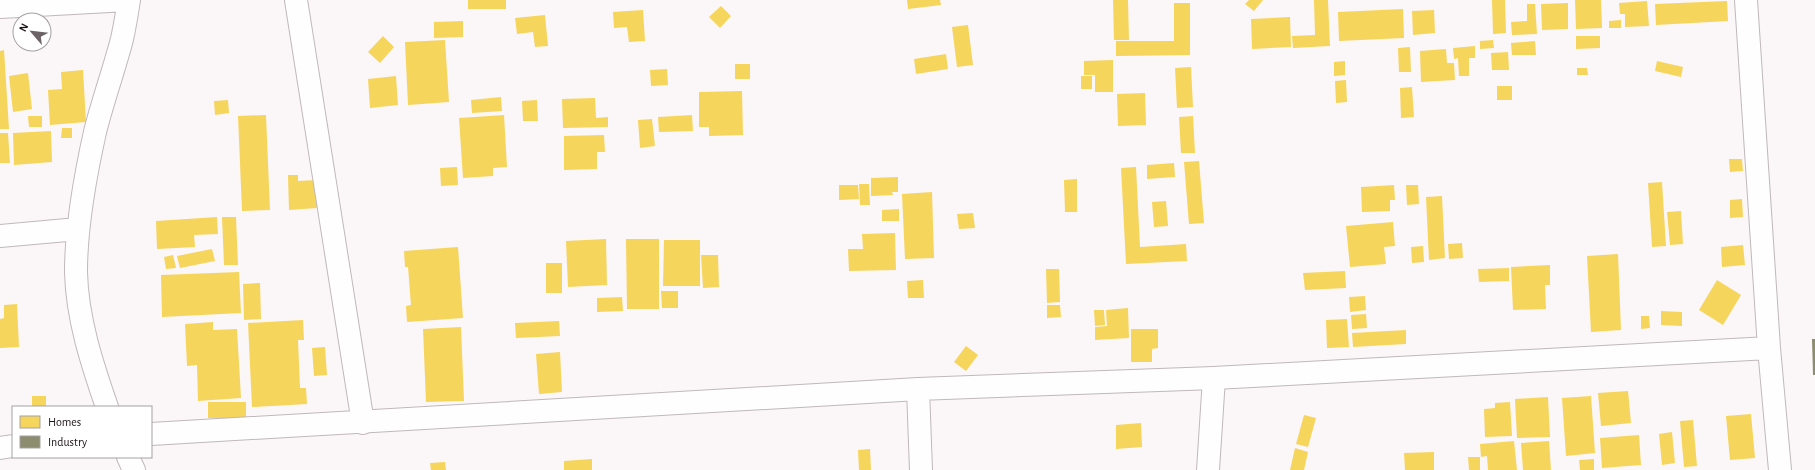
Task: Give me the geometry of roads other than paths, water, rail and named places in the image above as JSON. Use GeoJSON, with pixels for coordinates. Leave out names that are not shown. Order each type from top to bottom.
{"type":"FeatureCollection","features":[{"type":"Feature","properties":{"kind":"street"},"geometry":{"type":"LineString","coordinates":[[0,7],[128,0],[123,37],[96,130],[84,186],[78,229],[76,273],[80,309],[88,348],[107,406]]}},
{"type":"Feature","properties":{"kind":"street"},"geometry":{"type":"LineString","coordinates":[[296,0],[363,423]]}},
{"type":"Feature","properties":{"kind":"street"},"geometry":{"type":"LineString","coordinates":[[1746,0],[1769,348],[1780,470]]}},
{"type":"Feature","properties":{"kind":"street"},"geometry":{"type":"LineString","coordinates":[[0,236],[78,229]]}},
{"type":"Feature","properties":{"kind":"street"},"geometry":{"type":"LineString","coordinates":[[152,434],[363,423],[918,389],[1214,378],[1769,348]]}},
{"type":"Feature","properties":{"kind":"street"},"geometry":{"type":"LineString","coordinates":[[1208,470],[1214,378]]}},
{"type":"Feature","properties":{"kind":"street"},"geometry":{"type":"LineString","coordinates":[[918,389],[921,470]]}},
{"type":"Feature","properties":{"kind":"street"},"geometry":{"type":"LineString","coordinates":[[0,448],[12,446]]}},
{"type":"Feature","properties":{"kind":"street"},"geometry":{"type":"LineString","coordinates":[[128,458],[134,470]]}}]}
